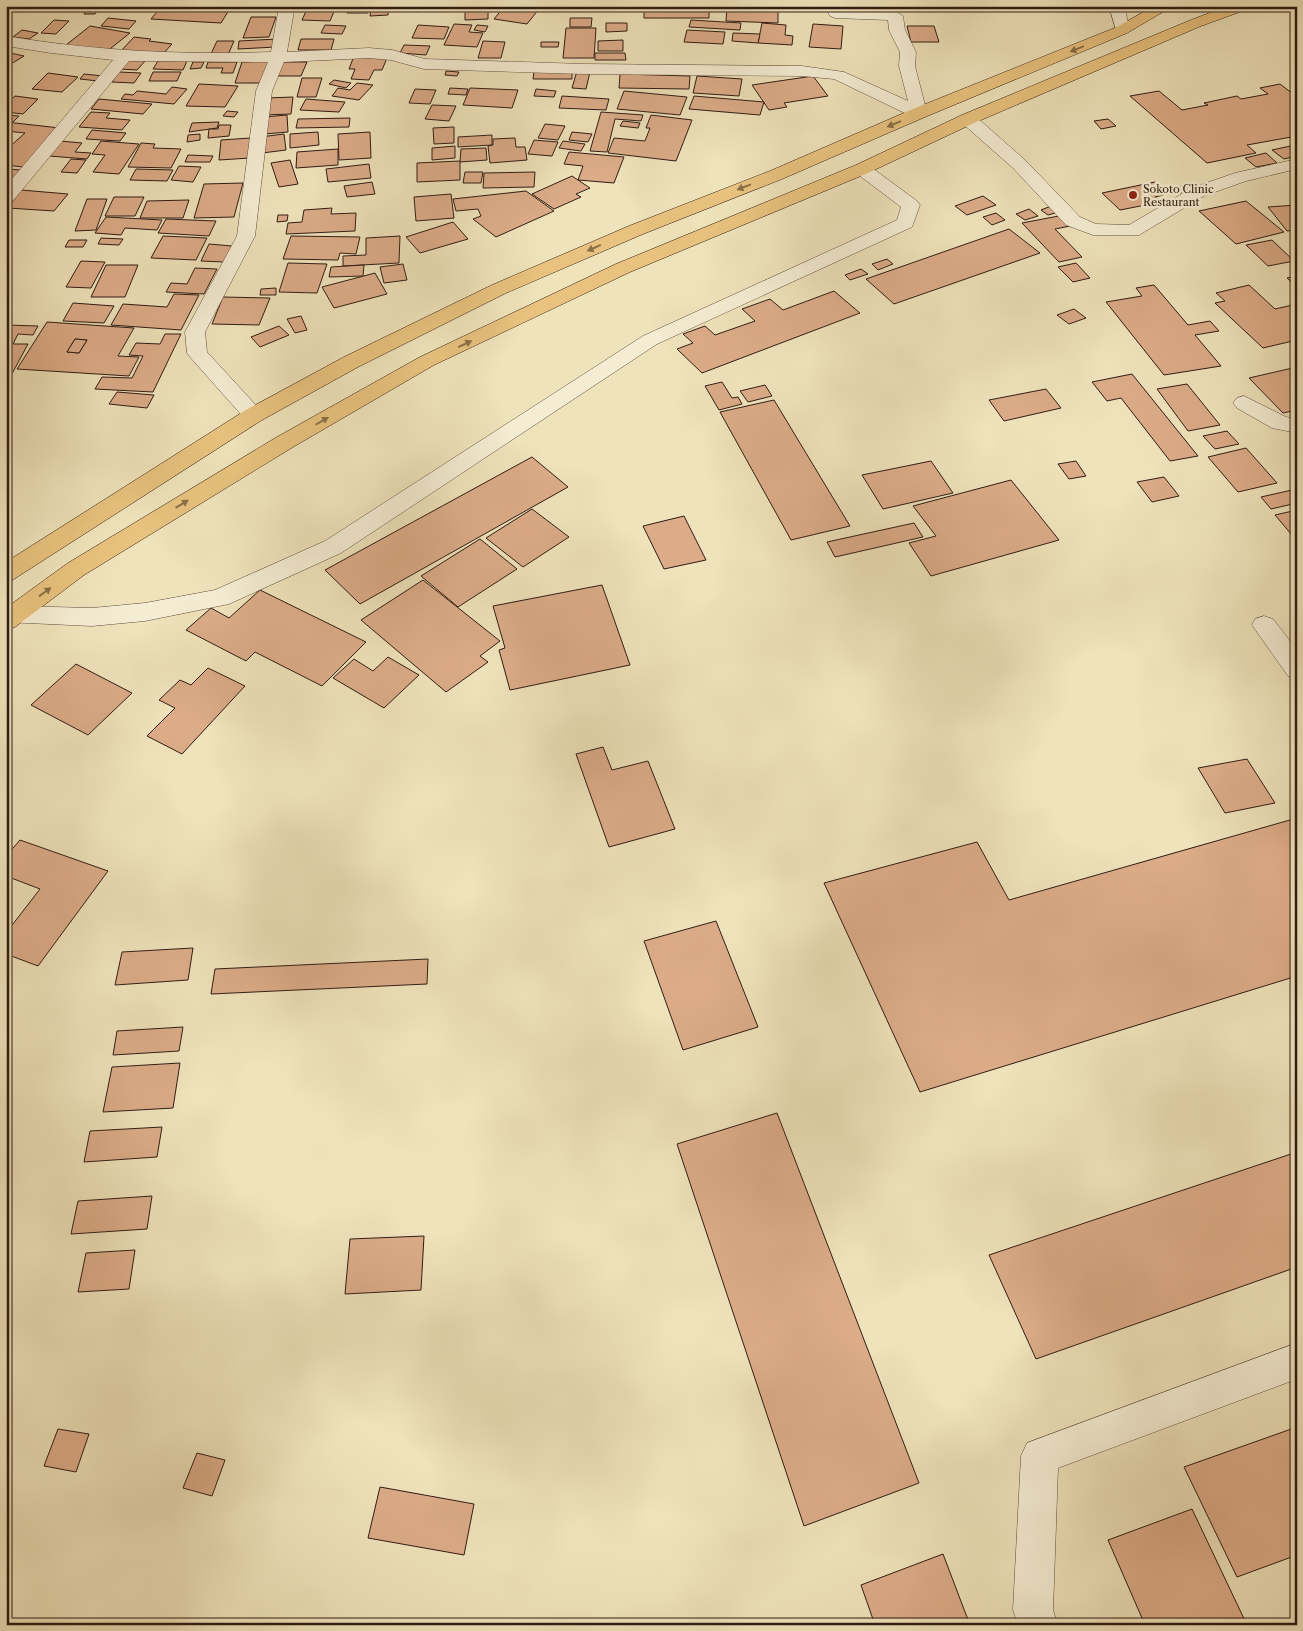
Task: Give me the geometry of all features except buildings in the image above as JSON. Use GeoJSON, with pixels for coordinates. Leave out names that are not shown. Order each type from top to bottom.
{"type":"FeatureCollection","features":[{"type":"Feature","properties":{"kind":"main road"},"geometry":{"type":"LineString","coordinates":[[7,572],[254,415],[351,362],[500,290],[636,230],[776,175],[919,113],[1122,30],[1166,6]]}},
{"type":"Feature","properties":{"kind":"main road"},"geometry":{"type":"LineString","coordinates":[[10,618],[76,569],[285,442],[427,361],[623,268],[862,169],[968,119],[1196,23],[1243,6]]}},
{"type":"Feature","properties":{"kind":"street"},"geometry":{"type":"LineString","coordinates":[[254,415],[197,353],[195,332],[246,236],[264,91],[280,55],[286,12],[281,6]]}},
{"type":"Feature","properties":{"kind":"street"},"geometry":{"type":"LineString","coordinates":[[831,6],[835,13],[895,16],[897,30],[908,52],[907,66],[919,113]]}},
{"type":"Feature","properties":{"kind":"street"},"geometry":{"type":"LineString","coordinates":[[1116,6],[1122,30]]}},
{"type":"Feature","properties":{"kind":"street"},"geometry":{"type":"LineString","coordinates":[[6,40],[52,50],[124,57],[197,59],[369,53],[392,54],[424,64],[584,69],[802,71],[838,75],[919,113]]}},
{"type":"Feature","properties":{"kind":"street"},"geometry":{"type":"LineString","coordinates":[[8,194],[124,57]]}},
{"type":"Feature","properties":{"kind":"street"},"geometry":{"type":"LineString","coordinates":[[968,119],[1020,164],[1073,221],[1093,229],[1132,231],[1198,192],[1241,177],[1297,164]]}},
{"type":"Feature","properties":{"kind":"street"},"geometry":{"type":"LineString","coordinates":[[10,618],[92,617],[145,612],[220,598],[333,546],[650,340],[905,223],[910,206],[862,169]]}},
{"type":"Feature","properties":{"kind":"street"},"geometry":{"type":"LineString","coordinates":[[1244,403],[1280,424],[1297,426]]}},
{"type":"Feature","properties":{"kind":"street"},"geometry":{"type":"LineString","coordinates":[[1264,626],[1297,668]]}},
{"type":"Feature","properties":{"kind":"street"},"geometry":{"type":"LineString","coordinates":[[1038,1625],[1033,1610],[1040,1456],[1297,1361]]}},
{"type":"Feature","properties":{"kind":"place","name":"Sokoto Clinic Restaurant"},"geometry":{"type":"Point","coordinates":[1133,195]}}]}
